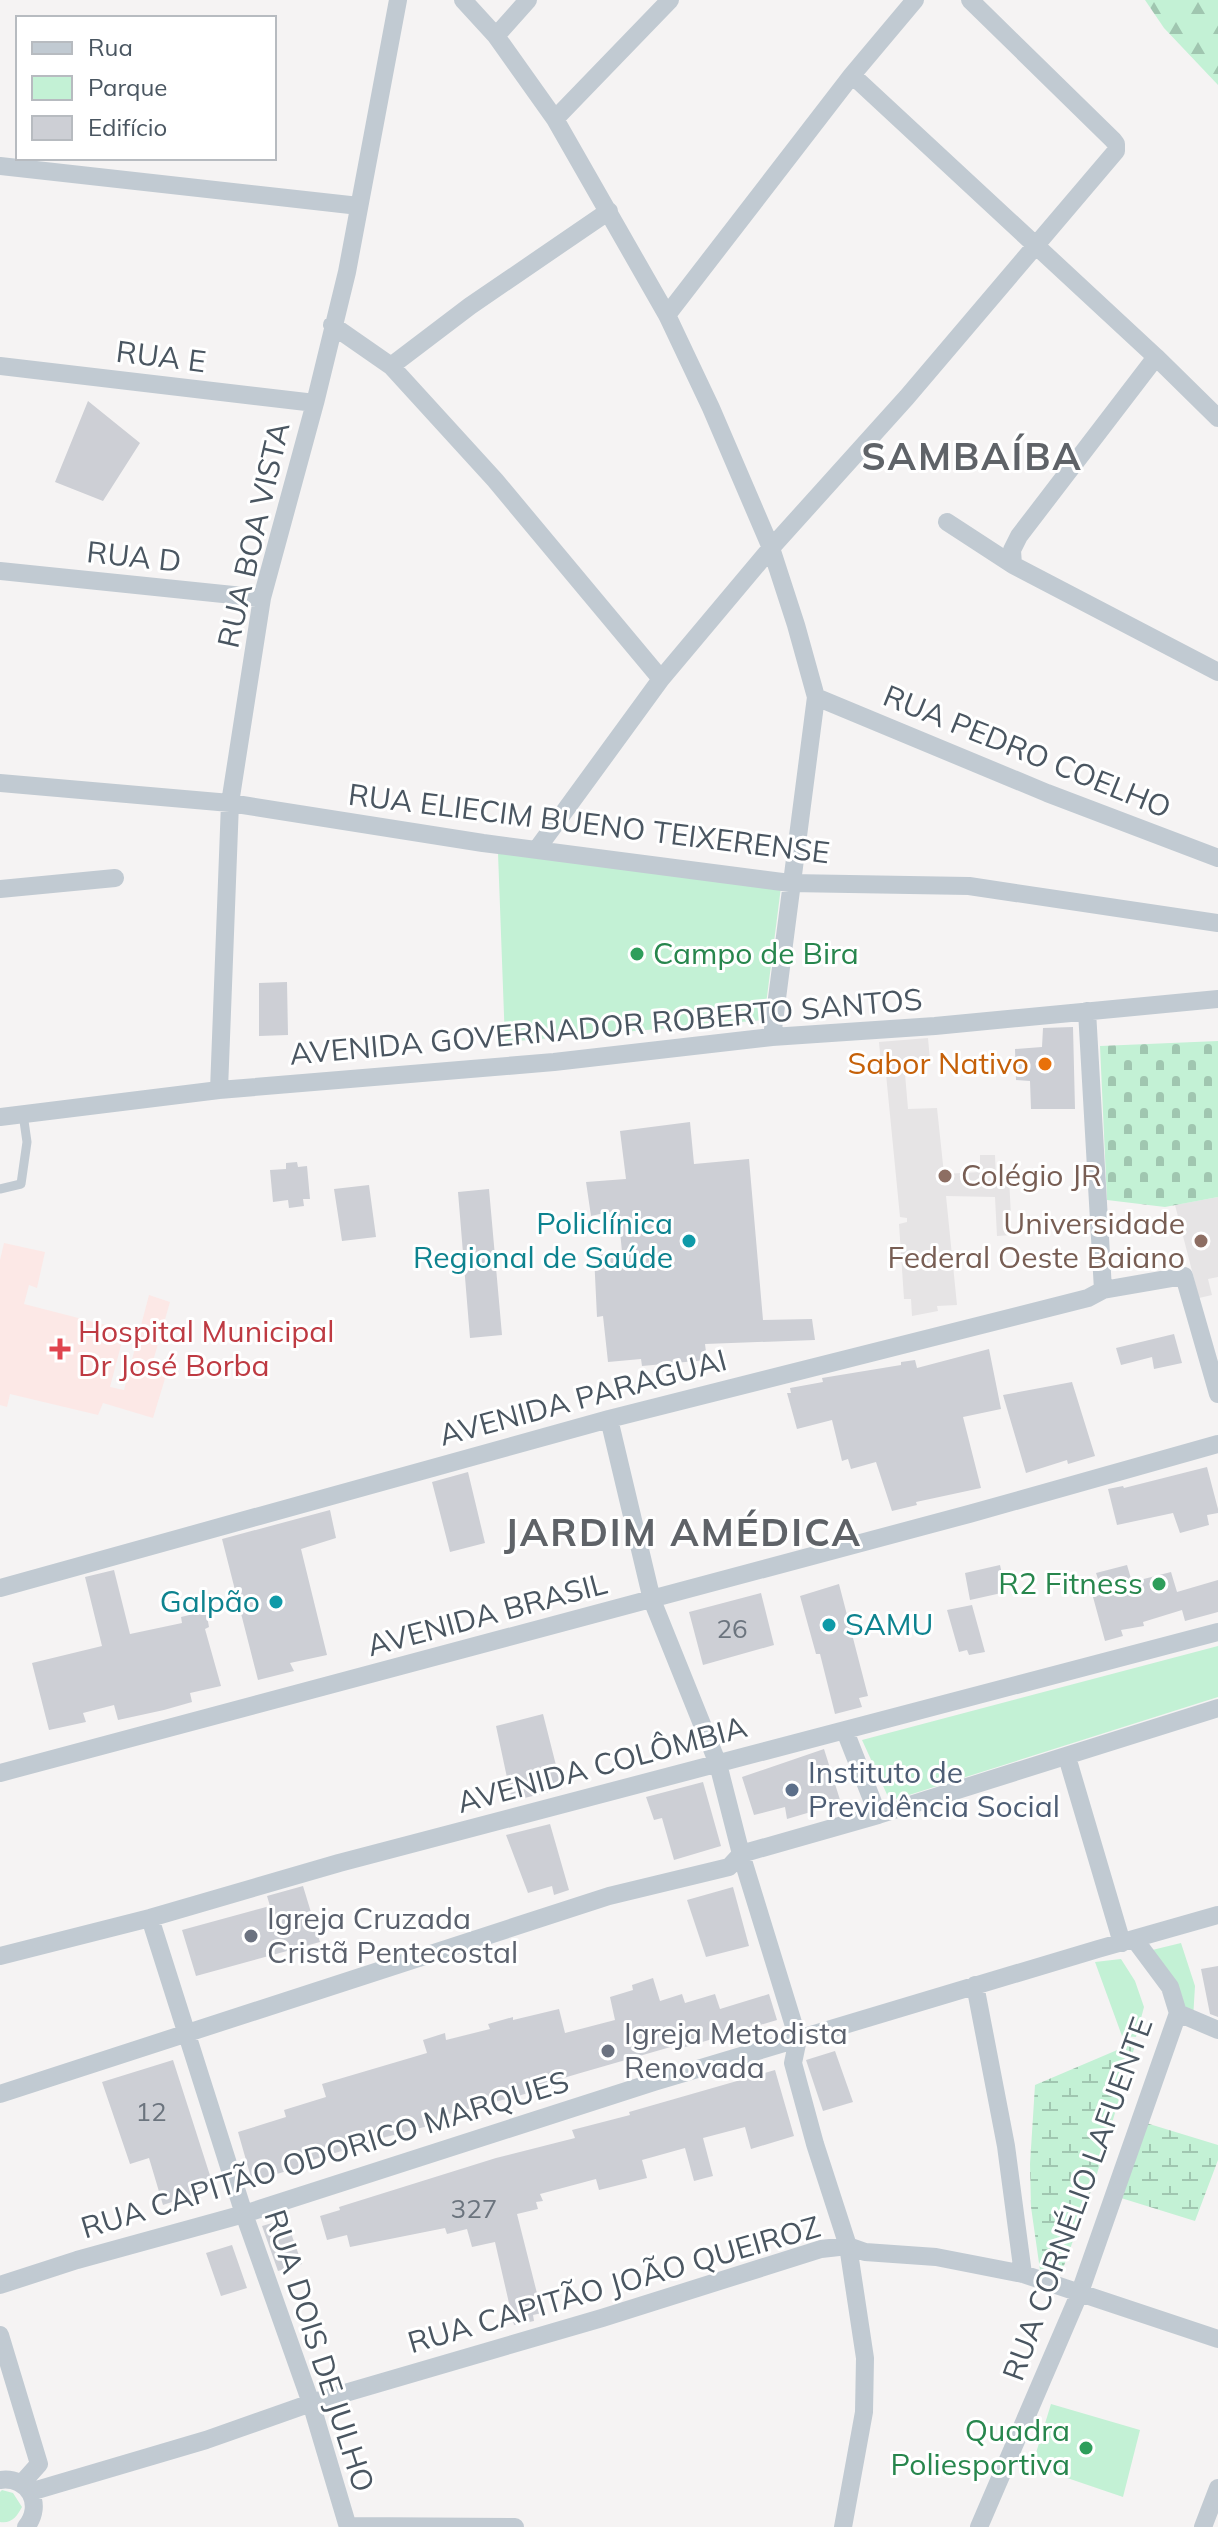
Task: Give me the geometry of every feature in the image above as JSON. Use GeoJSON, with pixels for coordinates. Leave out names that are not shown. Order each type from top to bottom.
{"type":"FeatureCollection","features":[{"type":"Feature","properties":{"kind":"street","name":"RUA BOA VISTA"},"geometry":{"type":"LineString","coordinates":[[219,1090],[230,803],[262,598],[347,272],[398,0]]}},
{"type":"Feature","properties":{"kind":"street"},"geometry":{"type":"LineString","coordinates":[[463,0],[496,36],[555,119],[667,315],[771,548],[816,697],[772,1037]]}},
{"type":"Feature","properties":{"kind":"street"},"geometry":{"type":"LineString","coordinates":[[496,36],[528,0]]}},
{"type":"Feature","properties":{"kind":"street"},"geometry":{"type":"LineString","coordinates":[[555,119],[670,0]]}},
{"type":"Feature","properties":{"kind":"street"},"geometry":{"type":"LineString","coordinates":[[667,315],[852,75],[915,0]]}},
{"type":"Feature","properties":{"kind":"street"},"geometry":{"type":"LineString","coordinates":[[537,849],[661,679],[1116,151],[1113,140],[970,0]]}},
{"type":"Feature","properties":{"kind":"street"},"geometry":{"type":"LineString","coordinates":[[852,75],[1218,418]]}},
{"type":"Feature","properties":{"kind":"street"},"geometry":{"type":"LineString","coordinates":[[0,166],[359,206]]}},
{"type":"Feature","properties":{"kind":"street"},"geometry":{"type":"LineString","coordinates":[[391,366],[470,306],[609,211]]}},
{"type":"Feature","properties":{"kind":"street"},"geometry":{"type":"LineString","coordinates":[[332,325],[391,366],[495,480],[661,679]]}},
{"type":"Feature","properties":{"kind":"street"},"geometry":{"type":"LineString","coordinates":[[1013,565],[1012,550],[1019,536],[1156,357]]}},
{"type":"Feature","properties":{"kind":"street","name":"RUA E"},"geometry":{"type":"LineString","coordinates":[[0,366],[315,403]]}},
{"type":"Feature","properties":{"kind":"street"},"geometry":{"type":"LineString","coordinates":[[947,522],[1013,565],[1218,672]]}},
{"type":"Feature","properties":{"kind":"street","name":"RUA D"},"geometry":{"type":"LineString","coordinates":[[0,571],[262,598]]}},
{"type":"Feature","properties":{"kind":"street","name":"RUA PEDRO COELHO"},"geometry":{"type":"LineString","coordinates":[[816,697],[1047,793],[1218,858]]}},
{"type":"Feature","properties":{"kind":"street","name":"RUA ELIECIM BUENO TEIXERENSE"},"geometry":{"type":"LineString","coordinates":[[0,783],[230,803],[483,843],[790,883],[969,886],[1218,923]]}},
{"type":"Feature","properties":{"kind":"street"},"geometry":{"type":"LineString","coordinates":[[0,889],[115,878]]}},
{"type":"Feature","properties":{"kind":"street","name":"AVENIDA GOVERNADOR ROBERTO SANTOS"},"geometry":{"type":"LineString","coordinates":[[0,1117],[219,1090],[554,1062],[772,1037],[935,1026],[1218,999]]}},
{"type":"Feature","properties":{"kind":"street"},"geometry":{"type":"LineString","coordinates":[[1087,1011],[1103,1290]]}},
{"type":"Feature","properties":{"kind":"street","name":"AVENIDA PARAGUAI"},"geometry":{"type":"LineString","coordinates":[[0,1588],[609,1419],[1088,1298],[1103,1290],[1184,1276],[1218,1394]]}},
{"type":"Feature","properties":{"kind":"street"},"geometry":{"type":"LineString","coordinates":[[609,1419],[652,1600],[718,1764],[741,1854],[798,2039],[793,2063],[848,2246],[865,2358],[864,2412],[843,2527]]}},
{"type":"Feature","properties":{"kind":"street","name":"AVENIDA BRASIL"},"geometry":{"type":"LineString","coordinates":[[0,1773],[652,1600],[1218,1444]]}},
{"type":"Feature","properties":{"kind":"street","name":"AVENIDA COLÔMBIA"},"geometry":{"type":"LineString","coordinates":[[0,1956],[150,1918],[339,1863],[1218,1632]]}},
{"type":"Feature","properties":{"kind":"street"},"geometry":{"type":"LineString","coordinates":[[0,2094],[609,1896],[729,1867],[741,1854],[878,1815],[1218,1708]]}},
{"type":"Feature","properties":{"kind":"street"},"geometry":{"type":"LineString","coordinates":[[845,1731],[878,1815]]}},
{"type":"Feature","properties":{"kind":"street"},"geometry":{"type":"LineString","coordinates":[[1067,1757],[1129,1942]]}},
{"type":"Feature","properties":{"kind":"street","name":"RUA CAPITÃO ODORICO MARQUES"},"geometry":{"type":"LineString","coordinates":[[0,2285],[77,2260],[244,2214],[639,2087],[1218,1915]]}},
{"type":"Feature","properties":{"kind":"street","name":"RUA DOIS DE JULHO"},"geometry":{"type":"LineString","coordinates":[[150,1918],[244,2214],[311,2403],[348,2527]]}},
{"type":"Feature","properties":{"kind":"street","name":"RUA CORNÉLIO LAFUENTE"},"geometry":{"type":"LineString","coordinates":[[979,2527],[1080,2292],[1178,2013],[1170,1987],[1129,1942]]}},
{"type":"Feature","properties":{"kind":"street"},"geometry":{"type":"LineString","coordinates":[[975,1985],[1006,2146],[1023,2274]]}},
{"type":"Feature","properties":{"kind":"street"},"geometry":{"type":"LineString","coordinates":[[1178,2013],[1218,2030]]}},
{"type":"Feature","properties":{"kind":"street","name":"RUA CAPITÃO JOÃO QUEIROZ"},"geometry":{"type":"LineString","coordinates":[[16,2483],[206,2440],[311,2403],[602,2318],[808,2252],[848,2246],[865,2252],[936,2257],[1023,2274],[1218,2339]]}},
{"type":"Feature","properties":{"kind":"street"},"geometry":{"type":"LineString","coordinates":[[0,2335],[39,2464],[16,2483],[35,2506],[26,2527]]}},
{"type":"Feature","properties":{"kind":"street"},"geometry":{"type":"LineString","coordinates":[[1203,2527],[1218,2488]]}},
{"type":"Feature","properties":{"kind":"street"},"geometry":{"type":"LineString","coordinates":[[348,2527],[515,2527]]}},
{"type":"Feature","properties":{"kind":"lane"},"geometry":{"type":"LineString","coordinates":[[0,1189],[21,1184],[27,1142],[23,1114]]}},
{"type":"Feature","properties":{"kind":"shaded area","name":"Colégio JR"},"geometry":{"type":"Polygon","coordinates":[[[928,1038],[930,1060],[904,1062],[908,1109],[937,1108],[944,1174],[980,1172],[980,1155],[995,1155],[996,1178],[1009,1178],[1012,1235],[997,1236],[995,1197],[946,1196],[957,1305],[937,1306],[938,1311],[912,1316],[911,1299],[904,1299],[899,1224],[907,1222],[907,1218],[900,1217],[885,1064],[881,1064],[879,1042],[928,1038]]]}},
{"type":"Feature","properties":{"kind":"shaded area","name":"Universidade Federal Oeste Baiano"},"geometry":{"type":"Polygon","coordinates":[[[1218,1197],[1218,1277],[1208,1279],[1212,1295],[1199,1298],[1175,1205],[1218,1197]]]}},
{"type":"Feature","properties":{"kind":"shaded area","name":"Hospital Municipal Dr José Borba"},"geometry":{"type":"Polygon","coordinates":[[[4,1243],[45,1252],[37,1288],[29,1285],[24,1304],[125,1330],[110,1387],[124,1390],[149,1295],[170,1302],[151,1368],[167,1372],[153,1418],[103,1403],[98,1415],[10,1394],[7,1407],[0,1405],[0,1260],[4,1243]]]}},
{"type":"Feature","properties":{"kind":"green space"},"geometry":{"type":"Polygon","coordinates":[[[1145,0],[1218,0],[1218,85],[1164,28],[1145,0]]]}},
{"type":"Feature","properties":{"kind":"green space","name":"Campo de Bira"},"geometry":{"type":"Polygon","coordinates":[[[498,853],[781,887],[764,1020],[505,1042],[498,853]]]}},
{"type":"Feature","properties":{"kind":"green space"},"geometry":{"type":"Polygon","coordinates":[[[1218,1041],[1218,1197],[1165,1207],[1107,1200],[1100,1046],[1218,1041]]]}},
{"type":"Feature","properties":{"kind":"green space"},"geometry":{"type":"Polygon","coordinates":[[[1218,1646],[1218,1697],[890,1801],[862,1740],[1218,1646]]]}},
{"type":"Feature","properties":{"kind":"green space"},"geometry":{"type":"Polygon","coordinates":[[[1181,1943],[1195,1986],[1193,2019],[1144,1952],[1181,1943]]]}},
{"type":"Feature","properties":{"kind":"green space"},"geometry":{"type":"Polygon","coordinates":[[[1121,1959],[1135,1981],[1144,2007],[1136,2037],[1122,2036],[1095,1962],[1121,1959]]]}},
{"type":"Feature","properties":{"kind":"green space"},"geometry":{"type":"Polygon","coordinates":[[[1136,2042],[1096,2177],[1061,2274],[1040,2270],[1031,2207],[1030,2164],[1035,2085],[1136,2042]]]}},
{"type":"Feature","properties":{"kind":"green space"},"geometry":{"type":"Polygon","coordinates":[[[1146,2123],[1218,2145],[1218,2160],[1195,2221],[1121,2198],[1146,2123]]]}},
{"type":"Feature","properties":{"kind":"green space","name":"Quadra Poliesportiva"},"geometry":{"type":"Polygon","coordinates":[[[1051,2404],[1140,2430],[1123,2497],[1032,2466],[1051,2404]]]}},
{"type":"Feature","properties":{"kind":"green space"},"geometry":{"type":"Polygon","coordinates":[[[2,2490],[13,2493],[22,2507],[8,2522],[0,2522],[2,2490]]]}},
{"type":"Feature","properties":{"kind":"building"},"geometry":{"type":"Polygon","coordinates":[[[88,401],[140,443],[103,501],[55,482],[88,401]]]}},
{"type":"Feature","properties":{"kind":"building"},"geometry":{"type":"Polygon","coordinates":[[[287,982],[288,1035],[259,1036],[259,983],[287,982]]]}},
{"type":"Feature","properties":{"kind":"building","name":"Sabor Nativo"},"geometry":{"type":"Polygon","coordinates":[[[1073,1027],[1075,1109],[1031,1109],[1030,1081],[1016,1080],[1015,1049],[1042,1047],[1043,1028],[1073,1027]]]}},
{"type":"Feature","properties":{"kind":"building","name":"Policlínica Regional de Saúde"},"geometry":{"type":"Polygon","coordinates":[[[690,1122],[694,1164],[749,1159],[763,1320],[812,1319],[815,1340],[705,1344],[707,1360],[642,1366],[641,1359],[608,1362],[603,1316],[597,1317],[594,1255],[622,1252],[618,1210],[591,1216],[586,1182],[626,1179],[620,1131],[690,1122]]]}},
{"type":"Feature","properties":{"kind":"building"},"geometry":{"type":"Polygon","coordinates":[[[297,1162],[298,1167],[307,1166],[310,1199],[303,1199],[304,1206],[289,1208],[288,1200],[273,1202],[270,1170],[286,1169],[286,1163],[297,1162]]]}},
{"type":"Feature","properties":{"kind":"building"},"geometry":{"type":"Polygon","coordinates":[[[369,1185],[376,1237],[342,1241],[334,1189],[369,1185]]]}},
{"type":"Feature","properties":{"kind":"building"},"geometry":{"type":"Polygon","coordinates":[[[489,1189],[502,1335],[470,1338],[458,1192],[489,1189]]]}},
{"type":"Feature","properties":{"kind":"building"},"geometry":{"type":"Polygon","coordinates":[[[1174,1334],[1182,1363],[1154,1369],[1152,1357],[1121,1365],[1116,1348],[1174,1334]]]}},
{"type":"Feature","properties":{"kind":"building"},"geometry":{"type":"Polygon","coordinates":[[[989,1349],[1001,1409],[963,1417],[981,1488],[916,1502],[917,1505],[892,1511],[876,1462],[851,1469],[848,1459],[842,1461],[832,1420],[797,1429],[787,1393],[791,1393],[790,1388],[823,1382],[822,1378],[901,1365],[901,1362],[915,1360],[917,1368],[989,1349]]]}},
{"type":"Feature","properties":{"kind":"building"},"geometry":{"type":"Polygon","coordinates":[[[1072,1382],[1095,1456],[1068,1464],[1067,1460],[1026,1473],[1003,1395],[1072,1382]]]}},
{"type":"Feature","properties":{"kind":"building"},"geometry":{"type":"Polygon","coordinates":[[[1207,1467],[1218,1509],[1218,1513],[1207,1515],[1209,1525],[1180,1533],[1173,1513],[1117,1525],[1108,1489],[1124,1488],[1207,1467]]]}},
{"type":"Feature","properties":{"kind":"building"},"geometry":{"type":"Polygon","coordinates":[[[468,1472],[485,1543],[450,1552],[432,1482],[468,1472]]]}},
{"type":"Feature","properties":{"kind":"building","name":"Galpão"},"geometry":{"type":"Polygon","coordinates":[[[330,1510],[336,1538],[301,1549],[327,1655],[290,1663],[294,1671],[258,1680],[222,1539],[330,1510]]]}},
{"type":"Feature","properties":{"kind":"building"},"geometry":{"type":"Polygon","coordinates":[[[1000,1565],[1006,1592],[970,1600],[965,1573],[1000,1565]]]}},
{"type":"Feature","properties":{"kind":"building"},"geometry":{"type":"Polygon","coordinates":[[[1127,1565],[1132,1582],[1171,1572],[1177,1592],[1218,1580],[1218,1612],[1185,1621],[1182,1610],[1143,1622],[1144,1626],[1121,1630],[1123,1636],[1105,1641],[1093,1597],[1103,1594],[1096,1573],[1127,1565]]]}},
{"type":"Feature","properties":{"kind":"building"},"geometry":{"type":"Polygon","coordinates":[[[114,1570],[130,1634],[182,1623],[181,1617],[206,1611],[209,1627],[205,1629],[221,1686],[190,1693],[192,1702],[164,1710],[118,1720],[114,1705],[83,1713],[86,1722],[49,1730],[32,1663],[102,1646],[85,1577],[114,1570]]]}},
{"type":"Feature","properties":{"kind":"building","name":"SAMU"},"geometry":{"type":"Polygon","coordinates":[[[839,1584],[868,1696],[859,1698],[862,1707],[835,1714],[820,1654],[816,1654],[800,1596],[839,1584]]]}},
{"type":"Feature","properties":{"kind":"building"},"geometry":{"type":"Polygon","coordinates":[[[761,1593],[774,1645],[703,1665],[689,1612],[761,1593]]]}},
{"type":"Feature","properties":{"kind":"building"},"geometry":{"type":"Polygon","coordinates":[[[972,1605],[985,1652],[969,1655],[967,1650],[959,1652],[947,1610],[972,1605]]]}},
{"type":"Feature","properties":{"kind":"building"},"geometry":{"type":"Polygon","coordinates":[[[543,1714],[562,1789],[512,1801],[496,1726],[543,1714]]]}},
{"type":"Feature","properties":{"kind":"building","name":"Instituto de Previdência Social"},"geometry":{"type":"Polygon","coordinates":[[[824,1749],[841,1803],[787,1819],[785,1807],[754,1815],[742,1777],[824,1749]]]}},
{"type":"Feature","properties":{"kind":"building"},"geometry":{"type":"Polygon","coordinates":[[[703,1782],[721,1846],[674,1860],[662,1818],[654,1820],[646,1797],[703,1782]]]}},
{"type":"Feature","properties":{"kind":"building"},"geometry":{"type":"Polygon","coordinates":[[[550,1824],[569,1890],[554,1895],[552,1886],[528,1893],[506,1835],[550,1824]]]}},
{"type":"Feature","properties":{"kind":"building","name":"Igreja Cruzada Cristã Pentecostal"},"geometry":{"type":"Polygon","coordinates":[[[303,1886],[320,1942],[196,1976],[182,1930],[270,1906],[267,1896],[303,1886]]]}},
{"type":"Feature","properties":{"kind":"building"},"geometry":{"type":"Polygon","coordinates":[[[733,1887],[749,1946],[706,1957],[687,1900],[733,1887]]]}},
{"type":"Feature","properties":{"kind":"building"},"geometry":{"type":"Polygon","coordinates":[[[1218,1966],[1218,2017],[1210,2014],[1201,1969],[1218,1966]]]}},
{"type":"Feature","properties":{"kind":"building"},"geometry":{"type":"Polygon","coordinates":[[[653,1978],[660,2001],[682,1994],[685,2003],[715,1994],[720,2009],[769,1994],[777,2020],[557,2080],[559,2085],[445,2115],[447,2121],[386,2137],[252,2181],[238,2132],[286,2117],[284,2110],[326,2097],[322,2084],[427,2053],[423,2040],[445,2033],[446,2040],[490,2029],[488,2024],[513,2017],[513,2020],[559,2009],[565,2033],[615,2020],[610,1997],[633,1990],[632,1985],[653,1978]]]}},
{"type":"Feature","properties":{"kind":"building"},"geometry":{"type":"Polygon","coordinates":[[[835,2051],[853,2102],[823,2111],[806,2060],[835,2051]]]}},
{"type":"Feature","properties":{"kind":"building"},"geometry":{"type":"Polygon","coordinates":[[[173,2060],[214,2188],[163,2205],[149,2158],[130,2164],[102,2082],[173,2060]]]}},
{"type":"Feature","properties":{"kind":"building"},"geometry":{"type":"Polygon","coordinates":[[[775,2070],[794,2136],[751,2149],[745,2127],[703,2138],[713,2176],[694,2181],[685,2148],[642,2160],[647,2178],[599,2190],[596,2179],[540,2194],[543,2201],[536,2202],[538,2209],[517,2214],[542,2313],[533,2315],[534,2321],[514,2325],[495,2242],[472,2247],[467,2229],[447,2234],[445,2228],[350,2247],[347,2235],[327,2240],[320,2216],[340,2210],[339,2207],[496,2158],[575,2138],[572,2130],[775,2070]]]}},
{"type":"Feature","properties":{"kind":"building"},"geometry":{"type":"Polygon","coordinates":[[[286,2219],[302,2264],[278,2271],[262,2226],[286,2219]]]}},
{"type":"Feature","properties":{"kind":"building"},"geometry":{"type":"Polygon","coordinates":[[[232,2245],[247,2288],[221,2296],[206,2253],[232,2245]]]}},
{"type":"Feature","properties":{"kind":"place","name":"Campo de Bira"},"geometry":{"type":"Point","coordinates":[637,954]}},
{"type":"Feature","properties":{"kind":"place","name":"Sabor Nativo"},"geometry":{"type":"Point","coordinates":[1045,1064]}},
{"type":"Feature","properties":{"kind":"place","name":"Colégio JR"},"geometry":{"type":"Point","coordinates":[945,1176]}},
{"type":"Feature","properties":{"kind":"place","name":"Policlínica Regional de Saúde"},"geometry":{"type":"Point","coordinates":[689,1241]}},
{"type":"Feature","properties":{"kind":"place","name":"Universidade Federal Oeste Baiano"},"geometry":{"type":"Point","coordinates":[1201,1241]}},
{"type":"Feature","properties":{"kind":"place","name":"Hospital Municipal Dr José Borba"},"geometry":{"type":"Point","coordinates":[60,1349]}},
{"type":"Feature","properties":{"kind":"place","name":"R2 Fitness"},"geometry":{"type":"Point","coordinates":[1159,1584]}},
{"type":"Feature","properties":{"kind":"place","name":"Galpão"},"geometry":{"type":"Point","coordinates":[276,1602]}},
{"type":"Feature","properties":{"kind":"place","name":"SAMU"},"geometry":{"type":"Point","coordinates":[829,1625]}},
{"type":"Feature","properties":{"kind":"place","name":"Instituto de Previdência Social"},"geometry":{"type":"Point","coordinates":[792,1790]}},
{"type":"Feature","properties":{"kind":"place","name":"Igreja Cruzada Cristã Pentecostal"},"geometry":{"type":"Point","coordinates":[251,1936]}},
{"type":"Feature","properties":{"kind":"place","name":"Igreja Metodista Renovada"},"geometry":{"type":"Point","coordinates":[608,2051]}},
{"type":"Feature","properties":{"kind":"place","name":"Quadra Poliesportiva"},"geometry":{"type":"Point","coordinates":[1086,2448]}},
{"type":"Feature","properties":{"kind":"district","name":"SAMBAÍBA"},"geometry":{"type":"Point","coordinates":[972,457]}},
{"type":"Feature","properties":{"kind":"district","name":"JARDIM AMÉDICA"},"geometry":{"type":"Point","coordinates":[683,1533]}}]}
